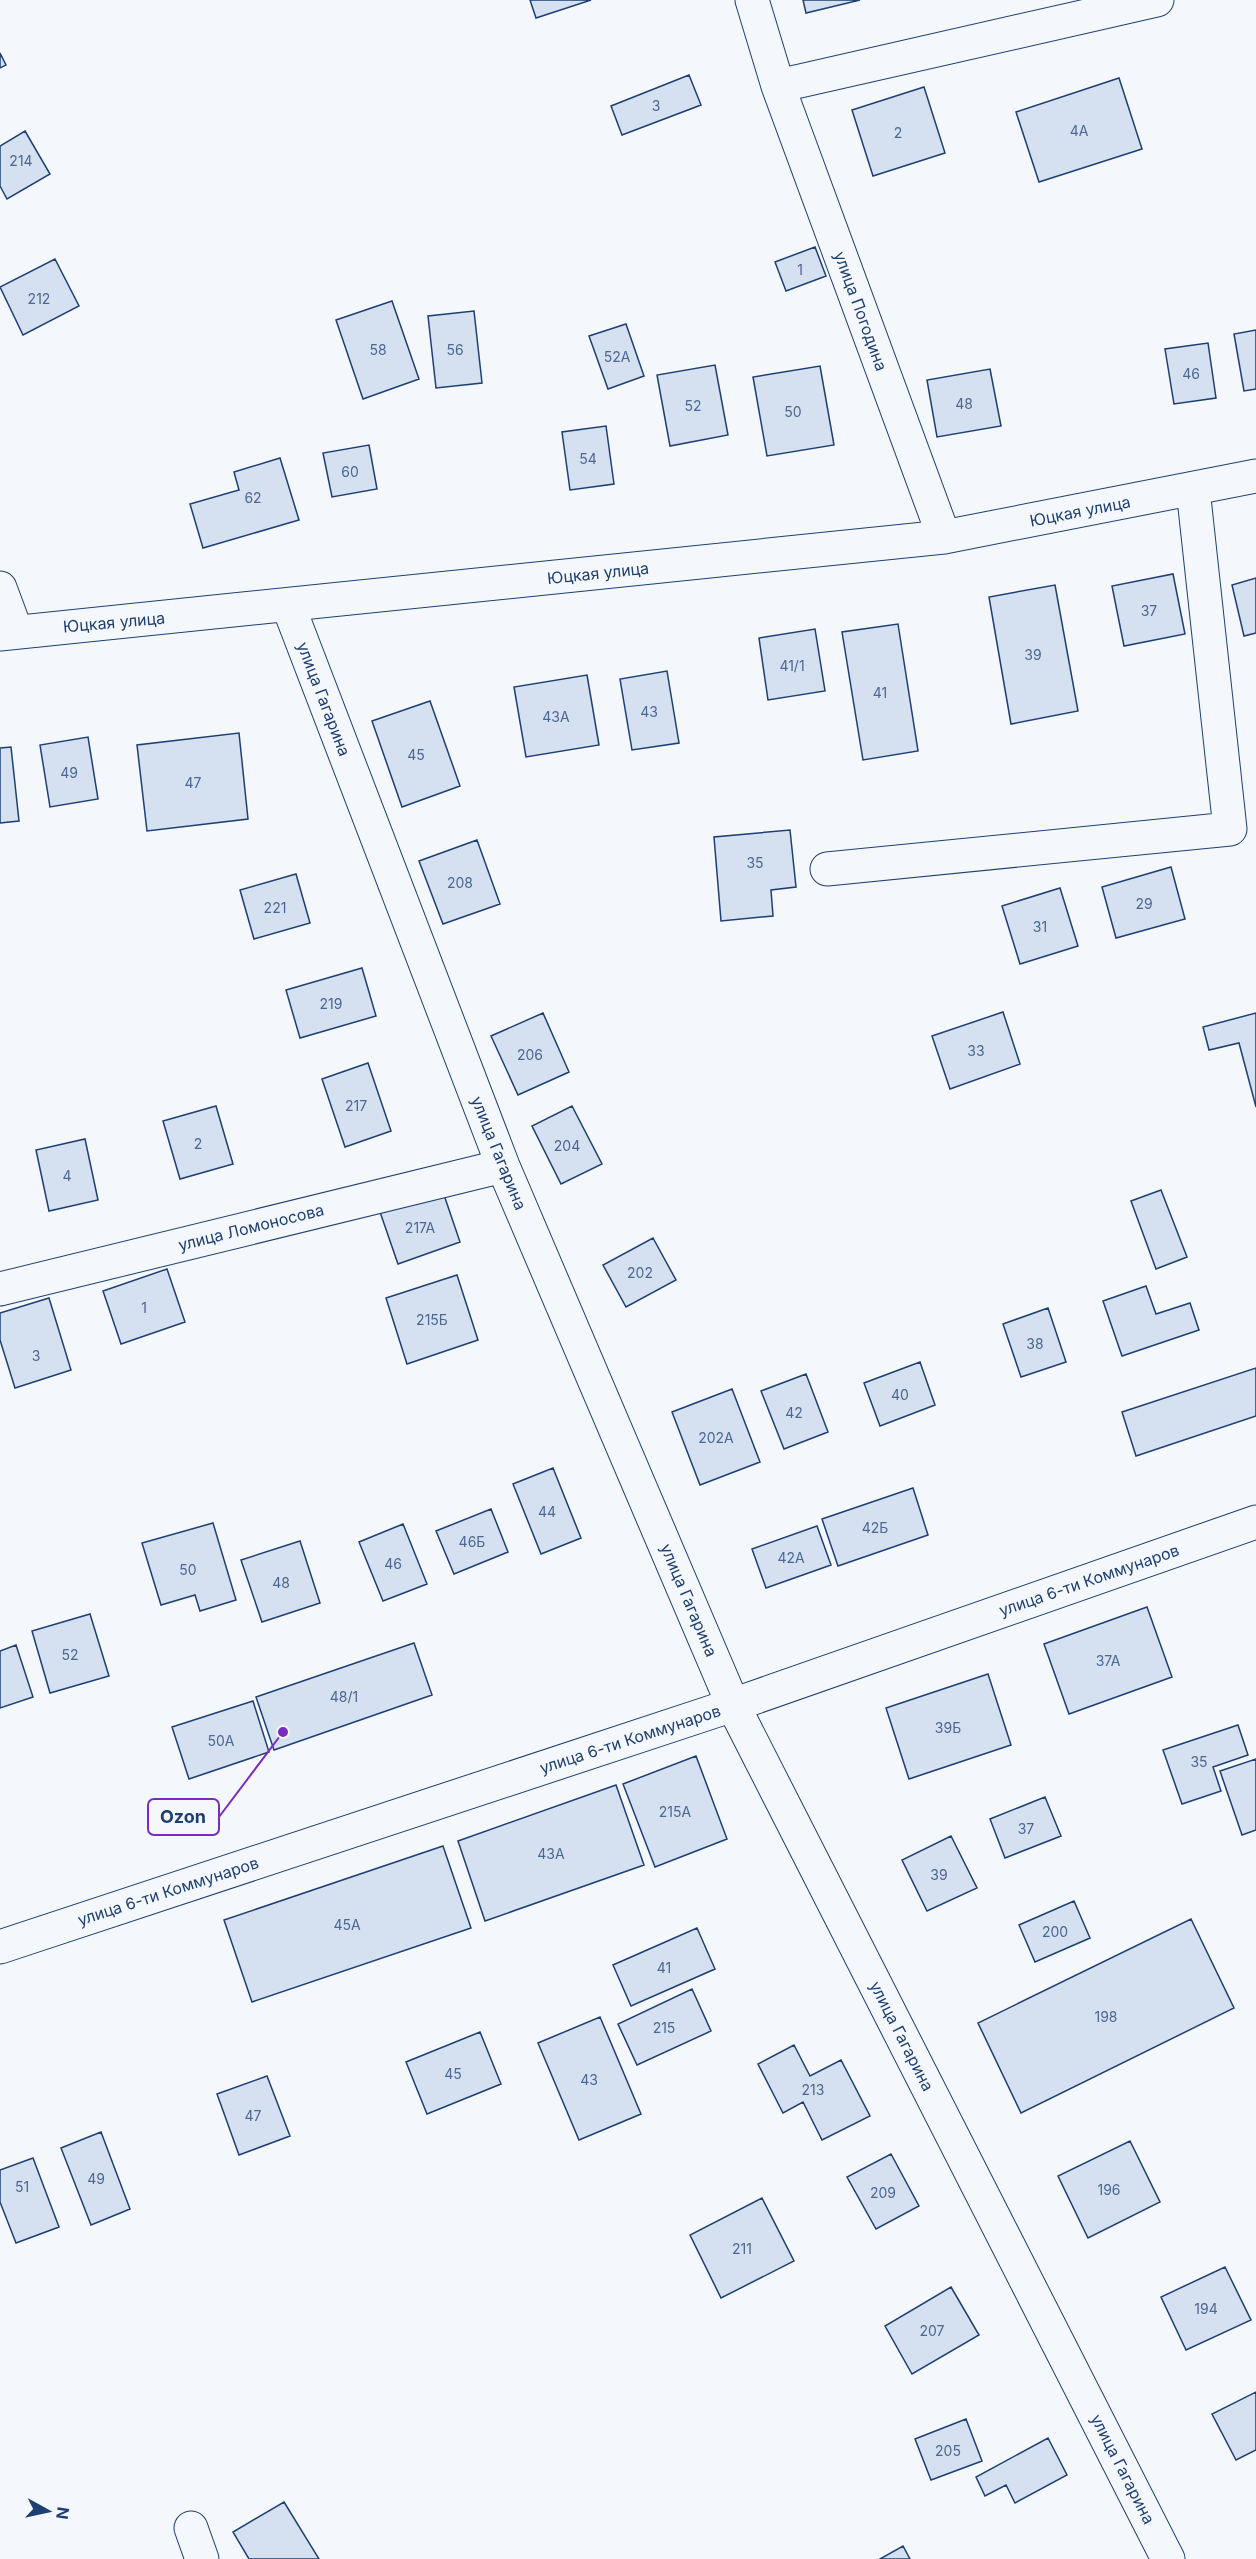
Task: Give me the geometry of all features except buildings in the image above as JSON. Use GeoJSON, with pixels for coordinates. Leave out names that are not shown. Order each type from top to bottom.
{"type":"FeatureCollection","features":[{"type":"Feature","properties":{"kind":"street","name":"улица Погодина"},"geometry":{"type":"LineString","coordinates":[[752,0],[778,86],[944,537]]}},
{"type":"Feature","properties":{"kind":"street"},"geometry":{"type":"LineString","coordinates":[[778,86],[1157,0]]}},
{"type":"Feature","properties":{"kind":"street","name":"Юцкая улица"},"geometry":{"type":"LineString","coordinates":[[8,632],[944,537],[1256,477]]}},
{"type":"Feature","properties":{"kind":"street"},"geometry":{"type":"LineString","coordinates":[[827,868],[1230,829],[1192,489]]}},
{"type":"Feature","properties":{"kind":"street"},"geometry":{"type":"LineString","coordinates":[[0,588],[8,632]]}},
{"type":"Feature","properties":{"kind":"street","name":"улица Гагарина"},"geometry":{"type":"LineString","coordinates":[[288,605],[503,1166],[733,1705],[1168,2559]]}},
{"type":"Feature","properties":{"kind":"street","name":"улица Ломоносова"},"geometry":{"type":"LineString","coordinates":[[0,1289],[503,1166]]}},
{"type":"Feature","properties":{"kind":"street","name":"улица 6-ти Коммунаров"},"geometry":{"type":"LineString","coordinates":[[0,1947],[733,1705],[1256,1522]]}},
{"type":"Feature","properties":{"kind":"street"},"geometry":{"type":"LineString","coordinates":[[191,2528],[202,2559]]}},
{"type":"Feature","properties":{"kind":"place","name":"Ozon"},"geometry":{"type":"Point","coordinates":[283,1732]}}]}
